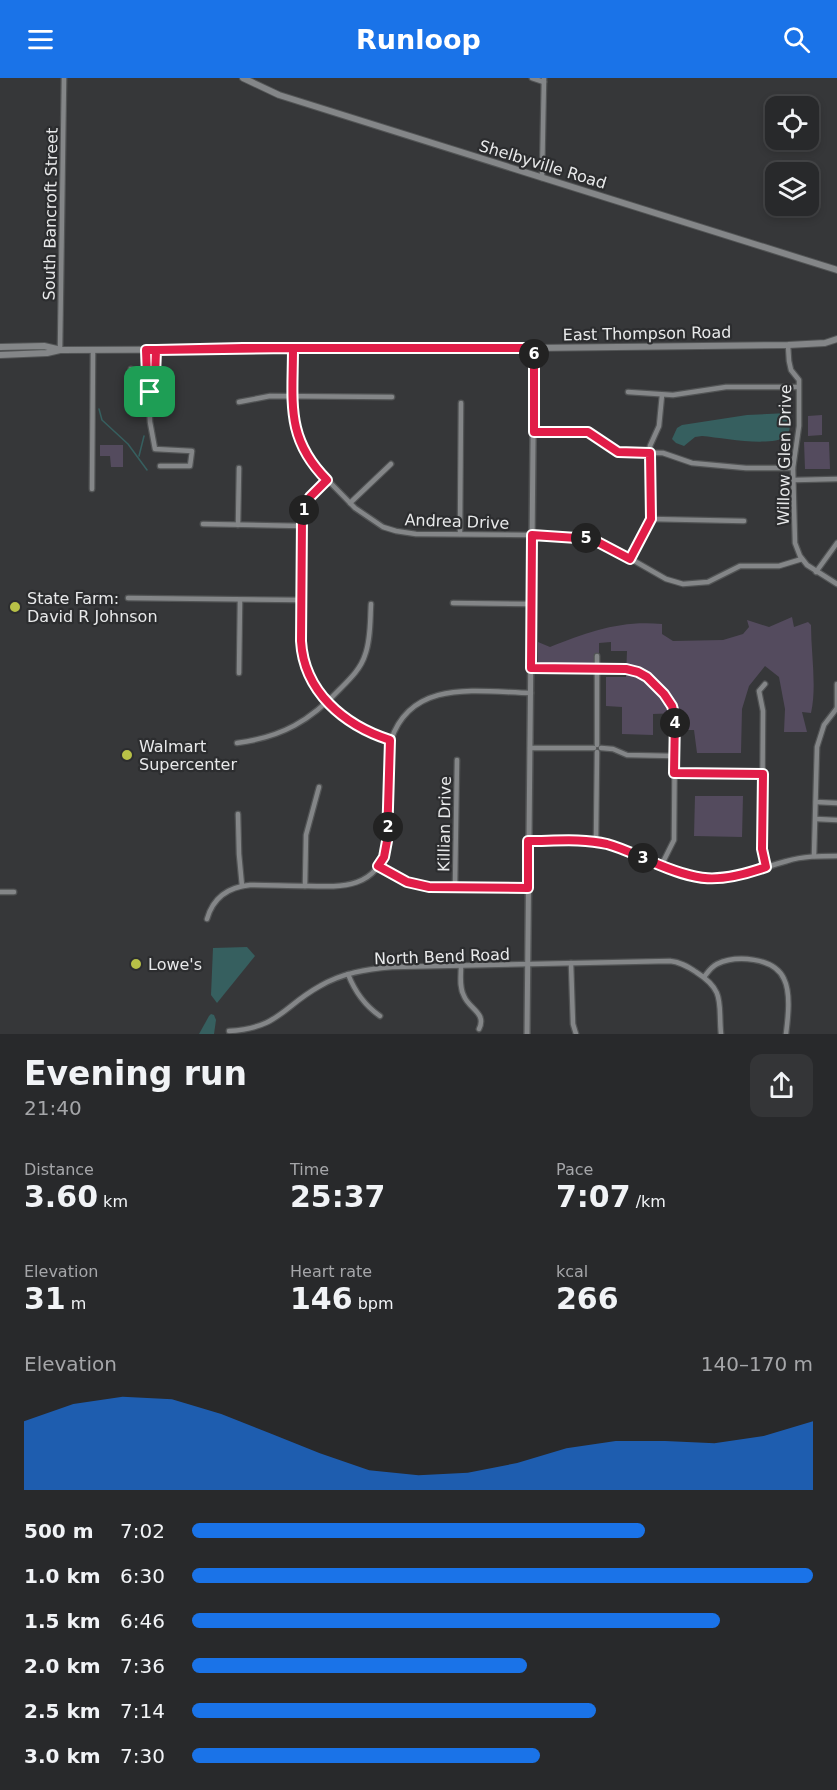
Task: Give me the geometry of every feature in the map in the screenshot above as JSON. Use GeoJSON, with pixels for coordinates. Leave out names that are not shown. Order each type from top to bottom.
{"type":"FeatureCollection","features":[{"type":"Feature","properties":{"kind":"main road","name":"Shelbyville Road"},"geometry":{"type":"LineString","coordinates":[[243,78],[279,95],[837,270]]}},
{"type":"Feature","properties":{"kind":"main road","name":"East Thompson Road"},"geometry":{"type":"LineString","coordinates":[[0,355],[47,353],[60,350],[788,345],[825,343],[837,339]]}},
{"type":"Feature","properties":{"kind":"main road","name":"East Thompson Road"},"geometry":{"type":"LineString","coordinates":[[0,347],[44,346],[60,350]]}},
{"type":"Feature","properties":{"kind":"street","name":"South Bancroft Street"},"geometry":{"type":"LineString","coordinates":[[60,350],[64,78]]}},
{"type":"Feature","properties":{"kind":"street"},"geometry":{"type":"LineString","coordinates":[[532,78],[544,80],[542,178]]}},
{"type":"Feature","properties":{"kind":"street","name":"Willow Glen Drive"},"geometry":{"type":"LineString","coordinates":[[788,345],[791,370],[799,380],[799,426],[794,480],[795,539],[802,559]]}},
{"type":"Feature","properties":{"kind":"street","name":"Andrea Drive"},"geometry":{"type":"LineString","coordinates":[[293,348],[295,427],[300,444],[312,465],[350,503],[367,518],[391,530],[416,534],[532,535],[592,539],[666,579],[695,585],[712,581],[740,566],[779,566],[802,559]]}},
{"type":"Feature","properties":{"kind":"street"},"geometry":{"type":"LineString","coordinates":[[526,1034],[534,348]]}},
{"type":"Feature","properties":{"kind":"street"},"geometry":{"type":"LineString","coordinates":[[92,489],[93,350]]}},
{"type":"Feature","properties":{"kind":"street"},"geometry":{"type":"LineString","coordinates":[[146,350],[150,422],[155,449],[191,449],[192,451],[191,466],[160,466]]}},
{"type":"Feature","properties":{"kind":"street"},"geometry":{"type":"LineString","coordinates":[[150,392],[155,377],[156,350]]}},
{"type":"Feature","properties":{"kind":"street"},"geometry":{"type":"LineString","coordinates":[[131,369],[131,399],[150,400]]}},
{"type":"Feature","properties":{"kind":"street"},"geometry":{"type":"LineString","coordinates":[[628,392],[677,395],[731,387],[798,387]]}},
{"type":"Feature","properties":{"kind":"street"},"geometry":{"type":"LineString","coordinates":[[630,559],[651,519],[650,453],[651,444],[659,426],[662,395]]}},
{"type":"Feature","properties":{"kind":"street"},"geometry":{"type":"LineString","coordinates":[[239,402],[270,396],[392,397]]}},
{"type":"Feature","properties":{"kind":"street"},"geometry":{"type":"LineString","coordinates":[[460,534],[461,403]]}},
{"type":"Feature","properties":{"kind":"street"},"geometry":{"type":"LineString","coordinates":[[534,432],[588,432],[618,452],[670,455],[692,463],[746,468],[794,468]]}},
{"type":"Feature","properties":{"kind":"street"},"geometry":{"type":"LineString","coordinates":[[350,503],[391,464]]}},
{"type":"Feature","properties":{"kind":"street"},"geometry":{"type":"LineString","coordinates":[[238,525],[239,468]]}},
{"type":"Feature","properties":{"kind":"street"},"geometry":{"type":"LineString","coordinates":[[794,480],[837,479]]}},
{"type":"Feature","properties":{"kind":"street"},"geometry":{"type":"LineString","coordinates":[[327,480],[308,501],[303,513],[301,641],[304,665],[312,684],[328,703],[362,728],[390,740]]}},
{"type":"Feature","properties":{"kind":"street"},"geometry":{"type":"LineString","coordinates":[[651,519],[744,521]]}},
{"type":"Feature","properties":{"kind":"street"},"geometry":{"type":"LineString","coordinates":[[203,524],[302,526]]}},
{"type":"Feature","properties":{"kind":"street"},"geometry":{"type":"LineString","coordinates":[[816,572],[837,543]]}},
{"type":"Feature","properties":{"kind":"street"},"geometry":{"type":"LineString","coordinates":[[802,559],[816,572],[837,584]]}},
{"type":"Feature","properties":{"kind":"street"},"geometry":{"type":"LineString","coordinates":[[128,598],[301,600]]}},
{"type":"Feature","properties":{"kind":"street"},"geometry":{"type":"LineString","coordinates":[[239,673],[240,600]]}},
{"type":"Feature","properties":{"kind":"street"},"geometry":{"type":"LineString","coordinates":[[453,603],[532,604]]}},
{"type":"Feature","properties":{"kind":"street"},"geometry":{"type":"LineString","coordinates":[[237,743],[263,738],[291,728],[312,716],[328,703],[358,669],[365,655],[369,638],[371,604]]}},
{"type":"Feature","properties":{"kind":"street"},"geometry":{"type":"LineString","coordinates":[[596,842],[597,656]]}},
{"type":"Feature","properties":{"kind":"street"},"geometry":{"type":"LineString","coordinates":[[531,668],[626,669],[642,674],[667,696],[674,714],[674,840],[661,866]]}},
{"type":"Feature","properties":{"kind":"street"},"geometry":{"type":"LineString","coordinates":[[765,684],[759,691],[764,711],[762,849],[766,867]]}},
{"type":"Feature","properties":{"kind":"street"},"geometry":{"type":"LineString","coordinates":[[814,856],[818,741],[826,721],[837,709],[837,684]]}},
{"type":"Feature","properties":{"kind":"street"},"geometry":{"type":"LineString","coordinates":[[207,919],[211,908],[219,898],[231,889],[242,886],[347,886],[363,879],[378,866],[384,857],[387,841],[390,740],[406,713],[424,699],[436,694],[454,692],[531,693]]}},
{"type":"Feature","properties":{"kind":"street"},"geometry":{"type":"LineString","coordinates":[[530,748],[597,748],[613,749],[627,755],[674,756]]}},
{"type":"Feature","properties":{"kind":"street","name":"Killian Drive"},"geometry":{"type":"LineString","coordinates":[[455,888],[457,760]]}},
{"type":"Feature","properties":{"kind":"street"},"geometry":{"type":"LineString","coordinates":[[674,773],[763,774]]}},
{"type":"Feature","properties":{"kind":"street"},"geometry":{"type":"LineString","coordinates":[[305,886],[306,835],[319,787]]}},
{"type":"Feature","properties":{"kind":"street"},"geometry":{"type":"LineString","coordinates":[[816,802],[837,802]]}},
{"type":"Feature","properties":{"kind":"street"},"geometry":{"type":"LineString","coordinates":[[238,814],[242,886]]}},
{"type":"Feature","properties":{"kind":"street"},"geometry":{"type":"LineString","coordinates":[[816,819],[837,820]]}},
{"type":"Feature","properties":{"kind":"street"},"geometry":{"type":"LineString","coordinates":[[528,841],[596,842],[618,847],[691,877],[717,879],[740,876],[766,867],[814,856],[837,856]]}},
{"type":"Feature","properties":{"kind":"street"},"geometry":{"type":"LineString","coordinates":[[378,866],[394,877],[429,887],[528,888]]}},
{"type":"Feature","properties":{"kind":"street"},"geometry":{"type":"LineString","coordinates":[[0,892],[14,892]]}},
{"type":"Feature","properties":{"kind":"street"},"geometry":{"type":"LineString","coordinates":[[722,1034],[719,995],[704,977],[713,967],[727,961],[758,960],[771,964],[780,973],[787,987],[786,1034]]}},
{"type":"Feature","properties":{"kind":"street","name":"North Bend Road"},"geometry":{"type":"LineString","coordinates":[[229,1031],[250,1029],[269,1022],[316,988],[348,974],[385,968],[676,962],[704,977]]}},
{"type":"Feature","properties":{"kind":"street"},"geometry":{"type":"LineString","coordinates":[[571,963],[573,1024],[576,1034]]}},
{"type":"Feature","properties":{"kind":"street"},"geometry":{"type":"LineString","coordinates":[[461,966],[463,994],[481,1016],[482,1023],[479,1029]]}},
{"type":"Feature","properties":{"kind":"street"},"geometry":{"type":"LineString","coordinates":[[348,974],[363,1002],[380,1016]]}},
{"type":"Feature","properties":{"kind":"shaded area"},"geometry":{"type":"Polygon","coordinates":[[[822,415],[822,435],[808,436],[808,416],[822,415]]]}},
{"type":"Feature","properties":{"kind":"shaded area"},"geometry":{"type":"Polygon","coordinates":[[[804,442],[829,442],[830,469],[805,469],[804,442]]]}},
{"type":"Feature","properties":{"kind":"shaded area"},"geometry":{"type":"Polygon","coordinates":[[[100,445],[123,445],[123,467],[111,467],[110,456],[100,456],[100,445]]]}},
{"type":"Feature","properties":{"kind":"shaded area"},"geometry":{"type":"Polygon","coordinates":[[[792,617],[794,627],[808,622],[811,625],[813,703],[811,713],[802,712],[807,732],[784,732],[785,709],[779,677],[765,666],[749,686],[742,709],[741,753],[697,753],[694,730],[679,730],[678,713],[653,714],[653,735],[622,734],[622,707],[606,706],[606,677],[626,677],[627,651],[611,651],[611,642],[599,643],[599,666],[546,665],[538,662],[538,642],[550,647],[605,628],[632,624],[662,624],[662,634],[673,641],[723,640],[743,634],[749,627],[747,620],[769,627],[792,617]]]}},
{"type":"Feature","properties":{"kind":"shaded area"},"geometry":{"type":"Polygon","coordinates":[[[695,796],[743,796],[742,837],[694,836],[695,796]]]}},
{"type":"Feature","properties":{"kind":"water"},"geometry":{"type":"Polygon","coordinates":[[[788,413],[791,421],[787,437],[779,440],[745,441],[702,436],[695,437],[684,446],[672,439],[677,428],[682,425],[747,415],[788,413]]]}},
{"type":"Feature","properties":{"kind":"water"},"geometry":{"type":"Polygon","coordinates":[[[247,947],[255,956],[217,1003],[211,995],[213,948],[247,947]]]}},
{"type":"Feature","properties":{"kind":"water"},"geometry":{"type":"Polygon","coordinates":[[[211,1014],[216,1020],[214,1034],[199,1034],[209,1016],[211,1014]]]}},
{"type":"Feature","properties":{"kind":"waterway"},"geometry":{"type":"LineString","coordinates":[[99,409],[102,420],[128,444],[147,470]]}},
{"type":"Feature","properties":{"kind":"waterway"},"geometry":{"type":"LineString","coordinates":[[139,456],[144,436]]}},
{"type":"Feature","properties":{"kind":"place","name":"State Farm: David R Johnson"},"geometry":{"type":"Point","coordinates":[15,607]}},
{"type":"Feature","properties":{"kind":"place","name":"Walmart Supercenter"},"geometry":{"type":"Point","coordinates":[127,755]}},
{"type":"Feature","properties":{"kind":"place","name":"Lowe's"},"geometry":{"type":"Point","coordinates":[136,964]}},
{"type":"Feature","properties":{"kind":"route"},"geometry":{"type":"LineString","coordinates":[[150,392],[146,350],[243,348],[293,348],[534,348],[534,432],[588,432],[618,452],[650,453],[652,511],[649,525],[630,559],[592,539],[532,535],[531,668],[626,669],[640,672],[664,694],[672,706],[675,717],[674,773],[763,774],[762,849],[766,867],[730,878],[697,878],[684,875],[622,849],[590,841],[528,841],[528,888],[429,887],[394,877],[378,866],[387,847],[390,740],[362,728],[336,711],[312,684],[302,656],[302,518],[310,497],[327,480],[312,465],[304,452],[295,427],[293,348],[156,350],[155,377],[150,392]]}}]}
